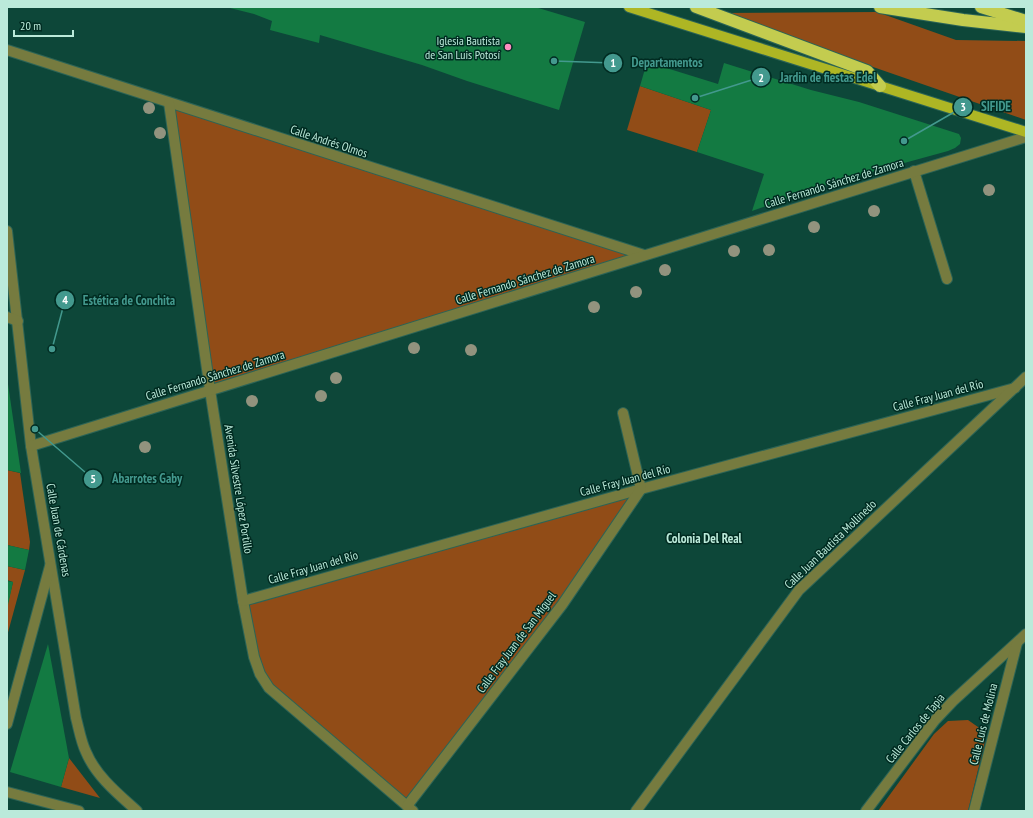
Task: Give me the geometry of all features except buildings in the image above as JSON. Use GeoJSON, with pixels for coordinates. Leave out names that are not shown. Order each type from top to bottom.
{"type":"FeatureCollection","features":[{"type":"Feature","properties":{"kind":"highway"},"geometry":{"type":"LineString","coordinates":[[696,7],[866,70],[880,86]]}},
{"type":"Feature","properties":{"kind":"highway"},"geometry":{"type":"LineString","coordinates":[[880,7],[963,20],[1026,27]]}},
{"type":"Feature","properties":{"kind":"highway"},"geometry":{"type":"LineString","coordinates":[[981,7],[1026,21]]}},
{"type":"Feature","properties":{"kind":"main road"},"geometry":{"type":"LineString","coordinates":[[629,7],[1026,132]]}},
{"type":"Feature","properties":{"kind":"street","name":"Calle Andrés Olmos"},"geometry":{"type":"LineString","coordinates":[[7,50],[644,255]]}},
{"type":"Feature","properties":{"kind":"street","name":"Avenida Silvestre López Portillo"},"geometry":{"type":"LineString","coordinates":[[169,103],[210,390],[243,601],[254,658],[260,674],[269,688],[410,808]]}},
{"type":"Feature","properties":{"kind":"street","name":"Calle Fernando Sánchez de Zamora"},"geometry":{"type":"LineString","coordinates":[[31,446],[1026,137]]}},
{"type":"Feature","properties":{"kind":"street"},"geometry":{"type":"LineString","coordinates":[[914,172],[946,280]]}},
{"type":"Feature","properties":{"kind":"street","name":"Calle Juan de Cárdenas"},"geometry":{"type":"LineString","coordinates":[[7,231],[31,446],[76,718],[86,752],[101,776],[137,811]]}},
{"type":"Feature","properties":{"kind":"street"},"geometry":{"type":"LineString","coordinates":[[7,317],[18,321]]}},
{"type":"Feature","properties":{"kind":"street","name":"Calle Juan Bautista Mollinedo"},"geometry":{"type":"LineString","coordinates":[[636,811],[799,590],[1026,377]]}},
{"type":"Feature","properties":{"kind":"street","name":"Calle Fray Juan del Río"},"geometry":{"type":"LineString","coordinates":[[243,601],[641,489],[1015,388]]}},
{"type":"Feature","properties":{"kind":"street"},"geometry":{"type":"LineString","coordinates":[[623,413],[641,489]]}},
{"type":"Feature","properties":{"kind":"street","name":"Calle Fray Juan de San Miguel"},"geometry":{"type":"LineString","coordinates":[[410,808],[562,605],[641,489]]}},
{"type":"Feature","properties":{"kind":"street"},"geometry":{"type":"LineString","coordinates":[[7,724],[51,562]]}},
{"type":"Feature","properties":{"kind":"street","name":"Calle Carlos de Tapia"},"geometry":{"type":"LineString","coordinates":[[866,811],[935,720],[953,701],[1026,634]]}},
{"type":"Feature","properties":{"kind":"street","name":"Calle Luis de Molina"},"geometry":{"type":"LineString","coordinates":[[974,811],[1017,643]]}},
{"type":"Feature","properties":{"kind":"street"},"geometry":{"type":"LineString","coordinates":[[7,792],[79,811]]}},
{"type":"Feature","properties":{"kind":"shaded area"},"geometry":{"type":"Polygon","coordinates":[[[877,12],[956,40],[1026,41],[1026,120],[717,13],[877,12]]]}},
{"type":"Feature","properties":{"kind":"shaded area"},"geometry":{"type":"Polygon","coordinates":[[[640,86],[711,110],[697,152],[627,130],[640,86]]]}},
{"type":"Feature","properties":{"kind":"shaded area"},"geometry":{"type":"Polygon","coordinates":[[[169,103],[644,255],[210,390],[169,103]]]}},
{"type":"Feature","properties":{"kind":"shaded area"},"geometry":{"type":"Polygon","coordinates":[[[7,470],[20,473],[30,542],[29,550],[7,545],[7,470]]]}},
{"type":"Feature","properties":{"kind":"shaded area"},"geometry":{"type":"Polygon","coordinates":[[[641,489],[562,605],[407,806],[260,674],[243,601],[641,489]]]}},
{"type":"Feature","properties":{"kind":"shaded area"},"geometry":{"type":"Polygon","coordinates":[[[7,566],[25,570],[7,636],[7,607],[13,582],[7,580],[7,566]]]}},
{"type":"Feature","properties":{"kind":"shaded area"},"geometry":{"type":"Polygon","coordinates":[[[968,720],[978,727],[985,741],[968,811],[878,811],[934,734],[948,721],[968,720]]]}},
{"type":"Feature","properties":{"kind":"shaded area"},"geometry":{"type":"Polygon","coordinates":[[[69,758],[100,798],[61,787],[69,758]]]}},
{"type":"Feature","properties":{"kind":"place","name":"Iglesia Bautista de San Luis Potosí"},"geometry":{"type":"Point","coordinates":[508,47]}},
{"type":"Feature","properties":{"kind":"place","name":"Departamentos"},"geometry":{"type":"Point","coordinates":[554,61]}},
{"type":"Feature","properties":{"kind":"place","name":"Jardin de fiestas Edel"},"geometry":{"type":"Point","coordinates":[695,98]}},
{"type":"Feature","properties":{"kind":"place","name":"SIFIDE"},"geometry":{"type":"Point","coordinates":[904,141]}},
{"type":"Feature","properties":{"kind":"place","name":"Estética de Conchita"},"geometry":{"type":"Point","coordinates":[52,349]}},
{"type":"Feature","properties":{"kind":"place","name":"Abarrotes Gaby"},"geometry":{"type":"Point","coordinates":[35,429]}},
{"type":"Feature","properties":{"kind":"district","name":"Colonia Del Real"},"geometry":{"type":"Point","coordinates":[704,538]}}]}
